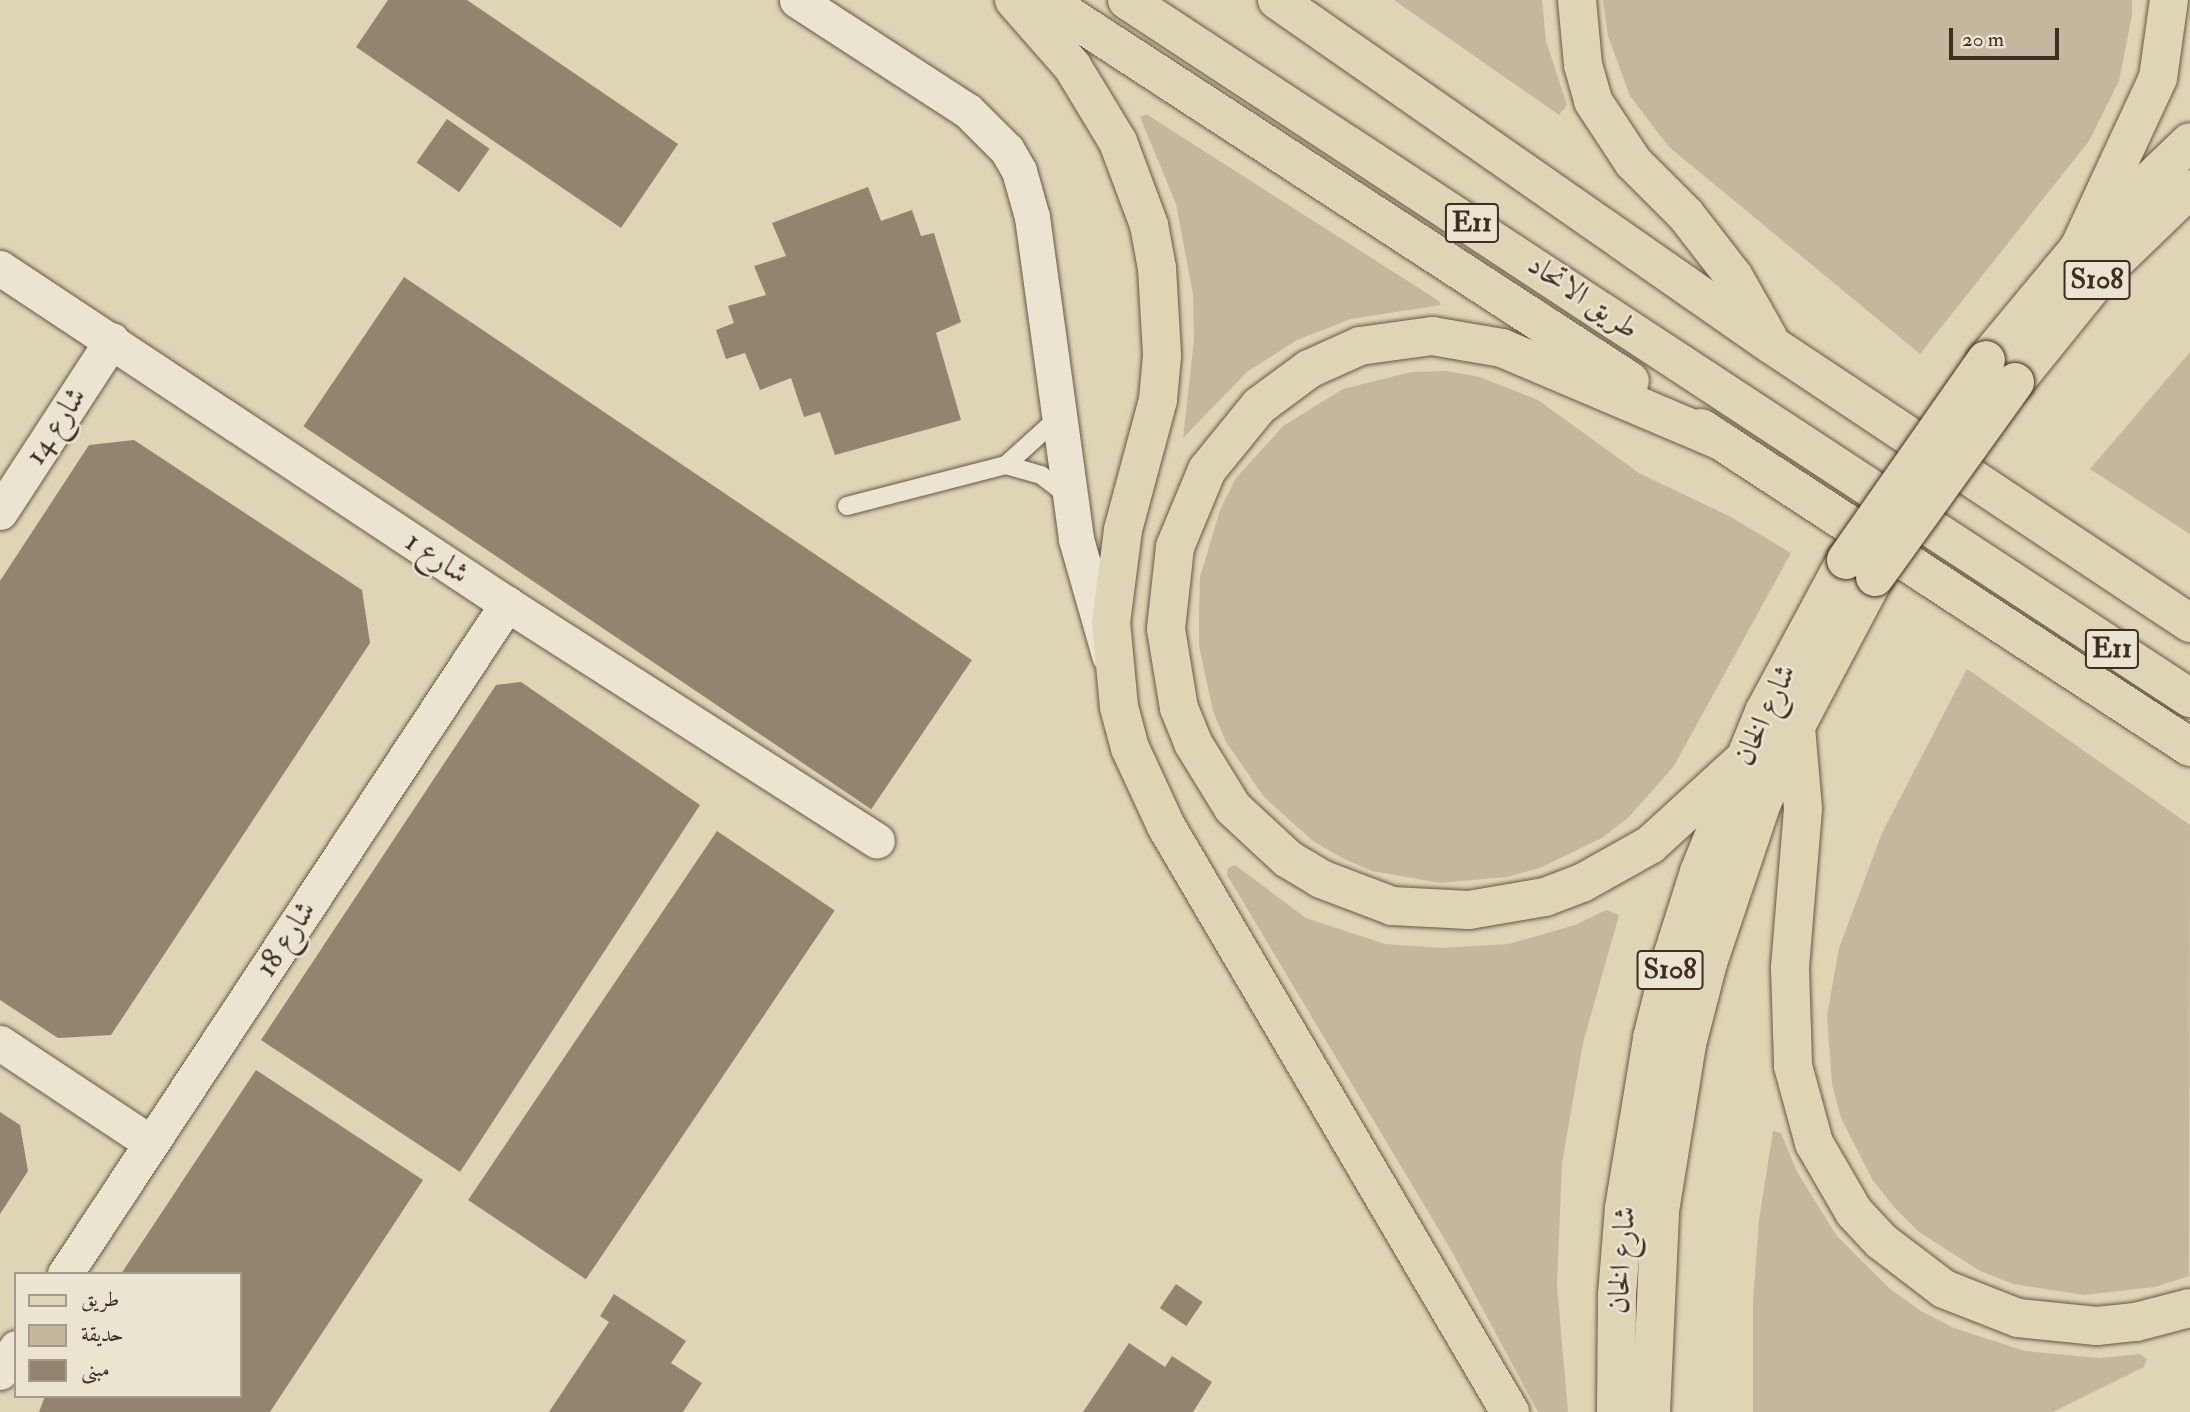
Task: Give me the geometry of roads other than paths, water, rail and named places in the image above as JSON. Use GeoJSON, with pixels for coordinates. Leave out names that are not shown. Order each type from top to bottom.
{"type":"FeatureCollection","features":[{"type":"Feature","properties":{"kind":"main road"},"geometry":{"type":"LineString","coordinates":[[1014,0],[1072,66],[1108,122],[1135,182],[1157,268],[1162,345],[1158,400],[1114,575],[1113,664],[1130,748],[1166,826],[1510,1412]]}},
{"type":"Feature","properties":{"kind":"main road"},"geometry":{"type":"LineString","coordinates":[[1045,0],[2190,747]]}},
{"type":"Feature","properties":{"kind":"main road","name":"طريق الاتحاد"},"geometry":{"type":"LineString","coordinates":[[1128,0],[1535,265],[2035,599],[2190,698]]}},
{"type":"Feature","properties":{"kind":"main road","name":"E11"},"geometry":{"type":"LineString","coordinates":[[1277,0],[1772,345],[2190,624]]}},
{"type":"Feature","properties":{"kind":"main road"},"geometry":{"type":"LineString","coordinates":[[1577,0],[1583,65],[1593,101],[1633,162],[1686,215],[1734,277],[1772,345]]}},
{"type":"Feature","properties":{"kind":"main road"},"geometry":{"type":"LineString","coordinates":[[2079,248],[2158,78],[2169,0]]}},
{"type":"Feature","properties":{"kind":"main road","name":"شارع الخان"},"geometry":{"type":"LineString","coordinates":[[1616,1412],[1617,1294],[1625,1209],[1652,1038],[1699,872],[1743,760],[1802,635],[1861,569],[2000,371],[2079,248],[2190,142]]}},
{"type":"Feature","properties":{"kind":"main road","name":"شارع الخان"},"geometry":{"type":"LineString","coordinates":[[2000,371],[2190,189]]}},
{"type":"Feature","properties":{"kind":"main road"},"geometry":{"type":"LineString","coordinates":[[1721,441],[1534,360],[1479,342],[1432,336],[1360,346],[1309,369],[1270,398],[1231,436],[1207,470],[1175,547],[1166,629],[1179,708],[1199,754],[1233,808],[1288,859],[1321,879],[1392,906],[1469,910],[1545,897],[1582,883],[1650,845],[1743,760]]}},
{"type":"Feature","properties":{"kind":"main road","name":"شارع الخان"},"geometry":{"type":"LineString","coordinates":[[1651,1412],[1660,1211],[1687,1044],[1733,882],[1861,569]]}},
{"type":"Feature","properties":{"kind":"main road"},"geometry":{"type":"LineString","coordinates":[[2142,716],[2190,771]]}},
{"type":"Feature","properties":{"kind":"main road"},"geometry":{"type":"LineString","coordinates":[[1796,726],[1803,809],[1790,968],[1793,1066],[1814,1143],[1854,1212],[1881,1241],[1922,1274],[1980,1306],[2018,1318],[2097,1326],[2136,1322],[2190,1307]]}},
{"type":"Feature","properties":{"kind":"street"},"geometry":{"type":"LineString","coordinates":[[797,0],[968,111],[1007,150],[1019,171],[1032,217],[1070,496],[1085,582],[1113,664]]}},
{"type":"Feature","properties":{"kind":"street","name":"شارع 1"},"geometry":{"type":"LineString","coordinates":[[0,268],[507,604],[877,841]]}},
{"type":"Feature","properties":{"kind":"street","name":"شارع 14"},"geometry":{"type":"LineString","coordinates":[[0,512],[112,340]]}},
{"type":"Feature","properties":{"kind":"street","name":"شارع 18"},"geometry":{"type":"LineString","coordinates":[[66,1272],[507,604]]}},
{"type":"Feature","properties":{"kind":"street"},"geometry":{"type":"LineString","coordinates":[[0,1043],[151,1143]]}},
{"type":"Feature","properties":{"kind":"street"},"geometry":{"type":"LineString","coordinates":[[0,1372],[14,1351]]}},
{"type":"Feature","properties":{"kind":"lane"},"geometry":{"type":"LineString","coordinates":[[847,506],[1006,465],[1059,417]]}},
{"type":"Feature","properties":{"kind":"lane"},"geometry":{"type":"LineString","coordinates":[[1006,465],[1041,475],[1070,496]]}}]}
